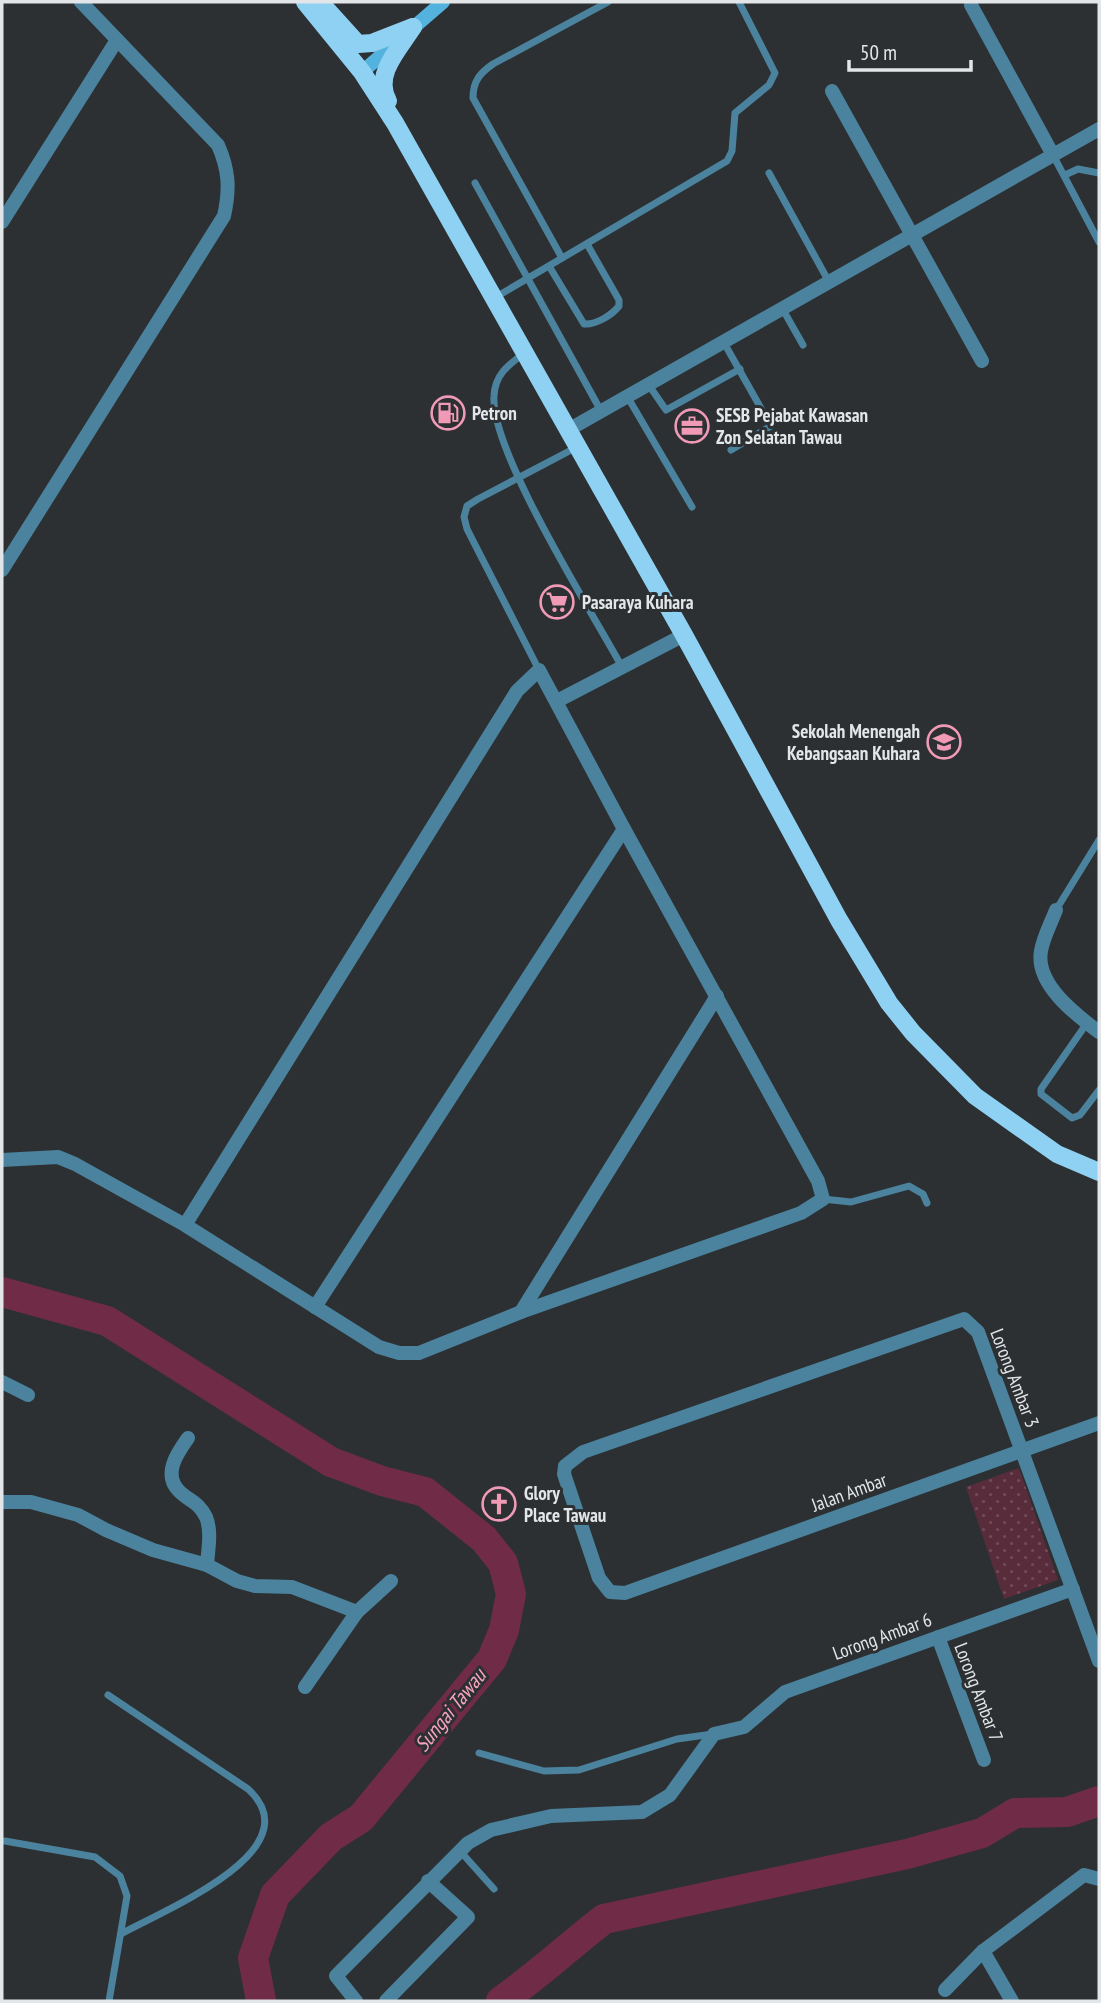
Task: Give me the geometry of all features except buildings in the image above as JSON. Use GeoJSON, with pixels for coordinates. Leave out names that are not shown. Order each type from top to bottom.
{"type":"FeatureCollection","features":[{"type":"Feature","properties":{"kind":"main road"},"geometry":{"type":"LineString","coordinates":[[305,2],[362,72],[395,123],[684,635],[865,966],[905,1023],[948,1070],[1003,1118],[1057,1154],[1099,1172]]}},
{"type":"Feature","properties":{"kind":"main road"},"geometry":{"type":"LineString","coordinates":[[320,2],[358,44],[372,43],[414,27]]}},
{"type":"Feature","properties":{"kind":"main road"},"geometry":{"type":"LineString","coordinates":[[395,123],[395,112],[383,93],[383,79],[414,27]]}},
{"type":"Feature","properties":{"kind":"street"},"geometry":{"type":"LineString","coordinates":[[2,570],[224,216],[229,193],[228,168],[218,145],[81,2]]}},
{"type":"Feature","properties":{"kind":"street"},"geometry":{"type":"LineString","coordinates":[[362,72],[443,2]]}},
{"type":"Feature","properties":{"kind":"street"},"geometry":{"type":"LineString","coordinates":[[971,5],[1053,155]]}},
{"type":"Feature","properties":{"kind":"street"},"geometry":{"type":"LineString","coordinates":[[2,222],[117,40]]}},
{"type":"Feature","properties":{"kind":"street"},"geometry":{"type":"LineString","coordinates":[[832,91],[982,361]]}},
{"type":"Feature","properties":{"kind":"street"},"geometry":{"type":"LineString","coordinates":[[568,430],[1099,129]]}},
{"type":"Feature","properties":{"kind":"street"},"geometry":{"type":"LineString","coordinates":[[557,701],[684,635]]}},
{"type":"Feature","properties":{"kind":"street"},"geometry":{"type":"LineString","coordinates":[[2,1160],[58,1157],[185,1226],[379,1347],[399,1353],[419,1353],[521,1312],[801,1213],[823,1199],[818,1181],[539,670],[517,691],[185,1226]]}},
{"type":"Feature","properties":{"kind":"street"},"geometry":{"type":"LineString","coordinates":[[315,1307],[624,829]]}},
{"type":"Feature","properties":{"kind":"street"},"geometry":{"type":"LineString","coordinates":[[1056,910],[1040,960],[1051,987],[1093,1027]]}},
{"type":"Feature","properties":{"kind":"street"},"geometry":{"type":"LineString","coordinates":[[521,1312],[717,996]]}},
{"type":"Feature","properties":{"kind":"street","name":"Lorong Ambar 3"},"geometry":{"type":"LineString","coordinates":[[610,1591],[599,1578],[565,1485],[565,1466],[572,1458],[958,1319],[970,1322],[978,1332],[1099,1661]]}},
{"type":"Feature","properties":{"kind":"street"},"geometry":{"type":"LineString","coordinates":[[2,1382],[28,1395]]}},
{"type":"Feature","properties":{"kind":"street","name":"Jalan Ambar"},"geometry":{"type":"LineString","coordinates":[[610,1591],[625,1593],[1099,1423]]}},
{"type":"Feature","properties":{"kind":"street"},"geometry":{"type":"LineString","coordinates":[[188,1438],[174,1457],[173,1479],[177,1490],[198,1503],[206,1518],[210,1534],[207,1565]]}},
{"type":"Feature","properties":{"kind":"street"},"geometry":{"type":"LineString","coordinates":[[2,1502],[31,1502],[78,1515],[153,1550],[207,1565],[237,1581],[256,1586],[292,1587],[357,1612]]}},
{"type":"Feature","properties":{"kind":"street"},"geometry":{"type":"LineString","coordinates":[[305,1687],[357,1612],[391,1581]]}},
{"type":"Feature","properties":{"kind":"street","name":"Lorong Ambar 6"},"geometry":{"type":"LineString","coordinates":[[714,1734],[744,1727],[785,1692],[1073,1589]]}},
{"type":"Feature","properties":{"kind":"street","name":"Lorong Ambar 7"},"geometry":{"type":"LineString","coordinates":[[938,1637],[984,1760]]}},
{"type":"Feature","properties":{"kind":"street"},"geometry":{"type":"LineString","coordinates":[[356,2001],[336,1976],[460,1850],[491,1830],[541,1818],[642,1812],[670,1795],[714,1734]]}},
{"type":"Feature","properties":{"kind":"street"},"geometry":{"type":"LineString","coordinates":[[945,1990],[983,1951],[1045,1906],[1070,1882],[1084,1875],[1099,1879]]}},
{"type":"Feature","properties":{"kind":"street"},"geometry":{"type":"LineString","coordinates":[[386,2001],[468,1917],[428,1881]]}},
{"type":"Feature","properties":{"kind":"street"},"geometry":{"type":"LineString","coordinates":[[983,1951],[1012,2001]]}},
{"type":"Feature","properties":{"kind":"lane"},"geometry":{"type":"LineString","coordinates":[[562,258],[473,98],[473,85],[481,72],[493,64],[608,2]]}},
{"type":"Feature","properties":{"kind":"lane"},"geometry":{"type":"LineString","coordinates":[[495,298],[722,166],[730,157],[735,113],[769,85],[775,73],[739,2]]}},
{"type":"Feature","properties":{"kind":"lane"},"geometry":{"type":"LineString","coordinates":[[1053,155],[1099,242]]}},
{"type":"Feature","properties":{"kind":"lane"},"geometry":{"type":"LineString","coordinates":[[1065,175],[1078,169],[1097,170]]}},
{"type":"Feature","properties":{"kind":"lane"},"geometry":{"type":"LineString","coordinates":[[769,173],[830,282]]}},
{"type":"Feature","properties":{"kind":"lane"},"geometry":{"type":"LineString","coordinates":[[475,183],[601,411]]}},
{"type":"Feature","properties":{"kind":"lane"},"geometry":{"type":"LineString","coordinates":[[549,266],[584,324],[590,325],[614,312],[620,306],[619,300],[587,244]]}},
{"type":"Feature","properties":{"kind":"lane"},"geometry":{"type":"LineString","coordinates":[[782,309],[803,345]]}},
{"type":"Feature","properties":{"kind":"lane"},"geometry":{"type":"LineString","coordinates":[[723,340],[771,426],[731,450]]}},
{"type":"Feature","properties":{"kind":"lane"},"geometry":{"type":"LineString","coordinates":[[525,353],[503,369],[494,396],[502,438],[519,478],[623,667]]}},
{"type":"Feature","properties":{"kind":"lane"},"geometry":{"type":"LineString","coordinates":[[648,384],[666,410],[740,369]]}},
{"type":"Feature","properties":{"kind":"lane"},"geometry":{"type":"LineString","coordinates":[[627,396],[692,507]]}},
{"type":"Feature","properties":{"kind":"lane"},"geometry":{"type":"LineString","coordinates":[[539,670],[467,529],[464,517],[467,506],[576,447]]}},
{"type":"Feature","properties":{"kind":"lane"},"geometry":{"type":"LineString","coordinates":[[1056,910],[1099,840]]}},
{"type":"Feature","properties":{"kind":"lane"},"geometry":{"type":"LineString","coordinates":[[1093,1027],[1041,1089],[1041,1094],[1072,1118],[1080,1115],[1099,1090]]}},
{"type":"Feature","properties":{"kind":"lane"},"geometry":{"type":"LineString","coordinates":[[823,1199],[851,1202],[909,1186],[923,1194],[927,1203]]}},
{"type":"Feature","properties":{"kind":"lane"},"geometry":{"type":"LineString","coordinates":[[108,1695],[248,1788],[265,1808],[266,1819],[258,1843],[234,1871],[121,1934]]}},
{"type":"Feature","properties":{"kind":"lane"},"geometry":{"type":"LineString","coordinates":[[480,1753],[544,1771],[579,1770],[677,1740],[714,1734]]}},
{"type":"Feature","properties":{"kind":"lane"},"geometry":{"type":"LineString","coordinates":[[5,1841],[95,1857],[111,1866],[120,1876],[127,1896],[110,2001]]}},
{"type":"Feature","properties":{"kind":"lane"},"geometry":{"type":"LineString","coordinates":[[460,1850],[494,1889]]}},
{"type":"Feature","properties":{"kind":"shaded area"},"geometry":{"type":"Polygon","coordinates":[[[1019,1468],[1058,1580],[1004,1599],[966,1487],[1019,1468]]]}},
{"type":"Feature","properties":{"kind":"waterway","name":"Sungai Tawau"},"geometry":{"type":"LineString","coordinates":[[2,1292],[107,1321],[331,1462],[382,1481],[425,1492],[484,1539],[503,1563],[511,1594],[504,1630],[492,1659],[361,1818],[331,1837],[275,1895],[253,1958],[261,2001]]}},
{"type":"Feature","properties":{"kind":"waterway","name":"Sungai Tawau"},"geometry":{"type":"LineString","coordinates":[[501,2001],[604,1919],[907,1854],[982,1833],[1015,1813],[1067,1812],[1099,1801]]}},
{"type":"Feature","properties":{"kind":"place","name":"Petron"},"geometry":{"type":"Point","coordinates":[448,413]}},
{"type":"Feature","properties":{"kind":"place","name":"SESB Pejabat Kawasan Zon Selatan Tawau"},"geometry":{"type":"Point","coordinates":[692,426]}},
{"type":"Feature","properties":{"kind":"place","name":"Pasaraya Kuhara"},"geometry":{"type":"Point","coordinates":[557,602]}},
{"type":"Feature","properties":{"kind":"place","name":"Sekolah Menengah Kebangsaan Kuhara"},"geometry":{"type":"Point","coordinates":[944,742]}},
{"type":"Feature","properties":{"kind":"place","name":"Glory Place Tawau"},"geometry":{"type":"Point","coordinates":[499,1504]}}]}
